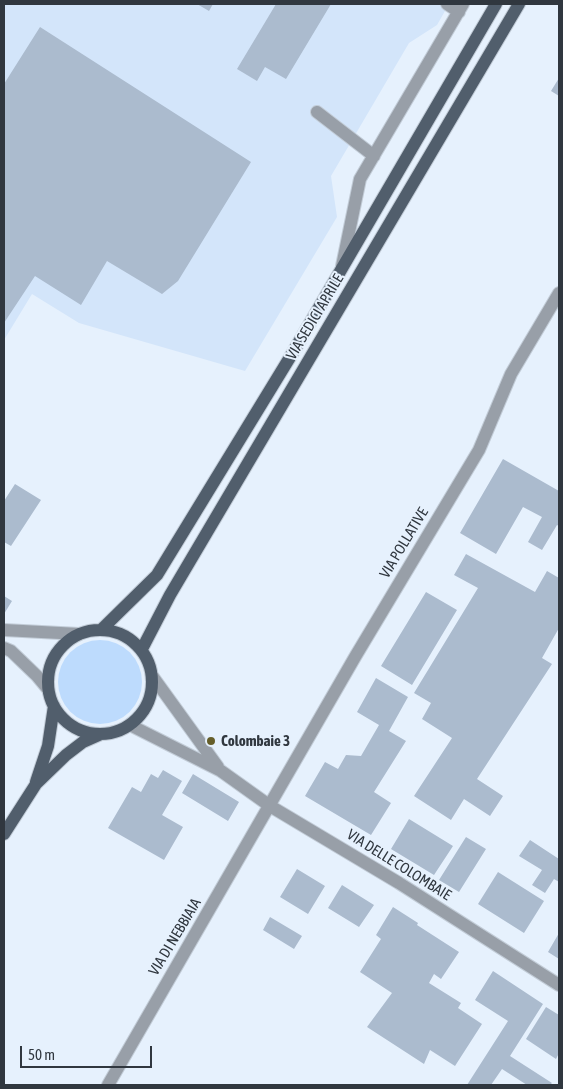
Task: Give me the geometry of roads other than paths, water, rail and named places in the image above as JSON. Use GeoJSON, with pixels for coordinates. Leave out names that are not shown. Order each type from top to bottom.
{"type":"FeatureCollection","features":[{"type":"Feature","properties":{"kind":"main road","name":"VIA SEDICI APRILE"},"geometry":{"type":"LineString","coordinates":[[102,629],[156,575],[342,270],[496,4]]}},
{"type":"Feature","properties":{"kind":"main road","name":"VIA SEDICI APRILE"},"geometry":{"type":"LineString","coordinates":[[142,649],[170,595],[520,4]]}},
{"type":"Feature","properties":{"kind":"main road"},"geometry":{"type":"LineString","coordinates":[[4,834],[36,784],[66,755],[82,742],[100,734],[119,731],[130,725],[149,703],[153,677],[149,661],[142,649],[126,636],[102,629],[79,634],[67,641],[54,656],[50,667],[47,688],[54,706],[72,726],[100,734]]}},
{"type":"Feature","properties":{"kind":"main road"},"geometry":{"type":"LineString","coordinates":[[36,784],[48,746],[54,706]]}},
{"type":"Feature","properties":{"kind":"street"},"geometry":{"type":"LineString","coordinates":[[342,270],[360,179],[461,8],[447,4]]}},
{"type":"Feature","properties":{"kind":"street"},"geometry":{"type":"LineString","coordinates":[[317,112],[374,156]]}},
{"type":"Feature","properties":{"kind":"street","name":"VIA POLLATIVE"},"geometry":{"type":"LineString","coordinates":[[270,806],[355,657],[478,450],[511,374],[559,293]]}},
{"type":"Feature","properties":{"kind":"street"},"geometry":{"type":"LineString","coordinates":[[4,630],[79,634]]}},
{"type":"Feature","properties":{"kind":"street"},"geometry":{"type":"LineString","coordinates":[[4,648],[11,651],[47,688]]}},
{"type":"Feature","properties":{"kind":"street","name":"VIA DELLE COLOMBAIE"},"geometry":{"type":"LineString","coordinates":[[153,677],[222,771]]}},
{"type":"Feature","properties":{"kind":"street","name":"VIA DELLE COLOMBAIE"},"geometry":{"type":"LineString","coordinates":[[130,725],[222,771],[270,806],[399,883],[559,985]]}},
{"type":"Feature","properties":{"kind":"street","name":"VIA DI NEBBIAIA"},"geometry":{"type":"LineString","coordinates":[[108,1085],[270,806]]}},
{"type":"Feature","properties":{"kind":"place","name":"Colombaie 3"},"geometry":{"type":"Point","coordinates":[211,741]}}]}
